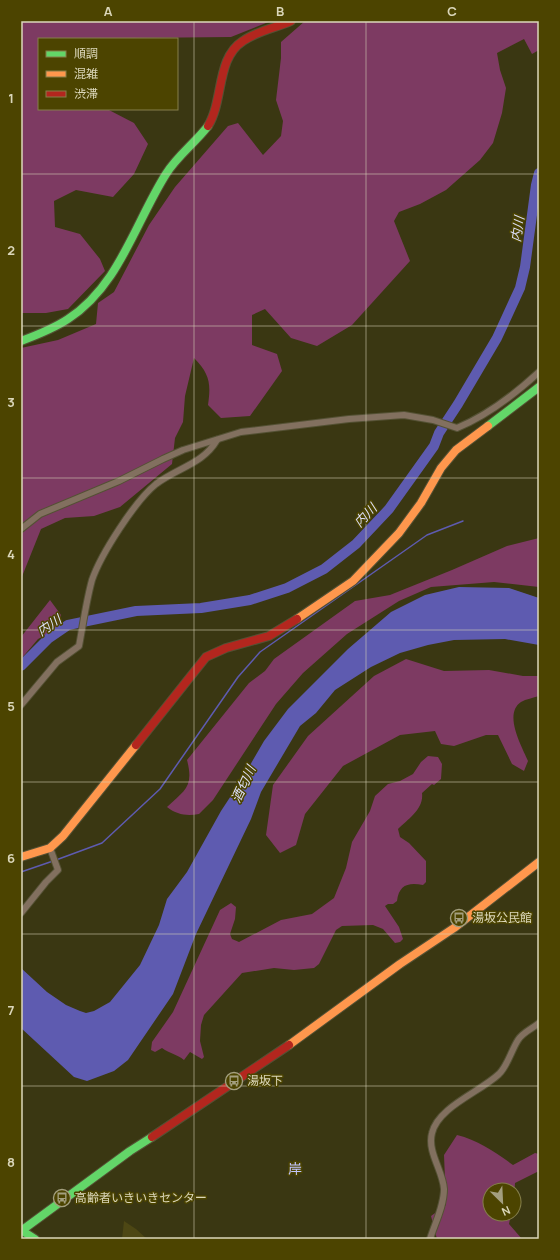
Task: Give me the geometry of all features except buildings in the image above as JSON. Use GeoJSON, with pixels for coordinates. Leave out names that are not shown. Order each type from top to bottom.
{"type":"FeatureCollection","features":[{"type":"Feature","properties":{"kind":"street"},"geometry":{"type":"LineString","coordinates":[[21,341],[54,328],[74,317],[103,289],[170,168],[212,121],[229,56],[244,40],[291,21]]}},
{"type":"Feature","properties":{"kind":"street"},"geometry":{"type":"LineString","coordinates":[[21,529],[40,514],[80,498],[183,450],[241,432],[349,419],[404,415],[433,420],[457,428],[491,411],[539,372]]}},
{"type":"Feature","properties":{"kind":"street"},"geometry":{"type":"LineString","coordinates":[[21,857],[51,850],[206,657],[226,648],[269,636],[353,581],[399,533],[421,503],[441,468],[456,450],[539,387]]}},
{"type":"Feature","properties":{"kind":"street"},"geometry":{"type":"LineString","coordinates":[[21,705],[57,662],[79,646],[93,580],[114,538],[134,509],[155,485],[166,477],[198,461],[212,448],[217,440]]}},
{"type":"Feature","properties":{"kind":"street"},"geometry":{"type":"LineString","coordinates":[[21,913],[46,882],[58,870],[51,850]]}},
{"type":"Feature","properties":{"kind":"street"},"geometry":{"type":"LineString","coordinates":[[34,1239],[22,1230],[130,1151],[193,1111],[329,1017],[400,964],[454,928],[539,862]]}},
{"type":"Feature","properties":{"kind":"street"},"geometry":{"type":"LineString","coordinates":[[430,1239],[443,1200],[444,1188],[434,1154],[431,1135],[434,1127],[441,1117],[484,1087],[501,1072],[518,1039],[539,1023]]}},
{"type":"Feature","properties":{"kind":"shaded area"},"geometry":{"type":"Polygon","coordinates":[[[21,21],[271,21],[231,37],[38,38],[38,110],[109,110],[134,123],[148,144],[134,174],[113,197],[76,190],[54,201],[55,227],[80,234],[100,259],[105,271],[68,309],[46,313],[21,313],[21,21]]]}},
{"type":"Feature","properties":{"kind":"shaded area"},"geometry":{"type":"Polygon","coordinates":[[[305,21],[539,21],[539,50],[532,54],[524,39],[497,53],[500,70],[506,88],[502,113],[493,143],[480,160],[446,190],[420,204],[399,212],[394,221],[410,261],[352,325],[317,346],[291,338],[265,309],[252,315],[252,345],[277,354],[282,371],[250,416],[221,418],[208,405],[208,380],[203,369],[194,358],[185,396],[183,422],[175,438],[172,464],[120,507],[94,516],[65,518],[41,529],[21,579],[21,348],[58,340],[96,324],[98,303],[114,292],[149,225],[175,187],[228,126],[238,123],[263,155],[281,136],[283,121],[276,100],[281,58],[281,42],[305,21]]]}},
{"type":"Feature","properties":{"kind":"shaded area"},"geometry":{"type":"Polygon","coordinates":[[[539,538],[539,587],[494,582],[431,587],[399,601],[347,634],[303,673],[276,704],[213,800],[199,814],[182,814],[167,807],[183,792],[186,787],[189,776],[187,760],[249,683],[265,671],[274,659],[355,601],[390,595],[507,546],[539,538]]]}},
{"type":"Feature","properties":{"kind":"shaded area"},"geometry":{"type":"Polygon","coordinates":[[[50,600],[61,615],[60,627],[38,639],[21,659],[21,637],[50,600]]]}},
{"type":"Feature","properties":{"kind":"shaded area"},"geometry":{"type":"Polygon","coordinates":[[[406,659],[444,671],[489,670],[523,676],[539,676],[539,696],[521,702],[516,707],[514,714],[514,722],[518,739],[528,761],[524,771],[512,764],[498,735],[486,735],[454,746],[441,744],[435,731],[400,735],[343,766],[305,814],[296,845],[280,853],[266,835],[273,785],[308,736],[374,676],[406,659]]]}},
{"type":"Feature","properties":{"kind":"shaded area"},"geometry":{"type":"Polygon","coordinates":[[[428,756],[438,757],[442,764],[441,779],[434,785],[432,784],[422,793],[422,799],[418,809],[398,829],[400,837],[409,843],[426,861],[426,882],[423,885],[413,884],[405,886],[400,891],[397,901],[393,904],[388,904],[385,906],[399,927],[403,939],[400,942],[395,943],[383,929],[373,925],[342,926],[336,930],[319,964],[314,968],[294,970],[274,968],[242,973],[204,1015],[201,1025],[200,1041],[204,1057],[202,1059],[190,1052],[184,1060],[162,1048],[155,1052],[151,1050],[152,1042],[173,1012],[220,910],[231,903],[236,907],[235,919],[230,934],[232,939],[239,942],[281,920],[312,914],[334,898],[346,868],[352,842],[370,811],[375,796],[388,784],[400,781],[413,774],[421,762],[428,756]]]}},
{"type":"Feature","properties":{"kind":"shaded area"},"geometry":{"type":"Polygon","coordinates":[[[457,1135],[479,1143],[513,1165],[535,1153],[539,1154],[539,1171],[517,1182],[482,1182],[482,1222],[509,1222],[509,1224],[522,1239],[437,1239],[431,1216],[446,1205],[444,1155],[457,1135]]]}},
{"type":"Feature","properties":{"kind":"shaded area"},"geometry":{"type":"Polygon","coordinates":[[[124,1221],[136,1229],[147,1239],[122,1239],[124,1221]]]}},
{"type":"Feature","properties":{"kind":"water","name":"酒匂川"},"geometry":{"type":"Polygon","coordinates":[[[459,587],[509,588],[539,598],[539,645],[505,639],[454,640],[428,645],[400,653],[371,667],[335,690],[316,713],[300,726],[261,792],[251,819],[196,934],[173,994],[128,1060],[114,1071],[87,1081],[74,1077],[21,1028],[21,968],[47,992],[66,1005],[80,1011],[86,1013],[94,1011],[110,1002],[140,965],[159,925],[167,899],[187,872],[221,811],[264,741],[288,709],[348,649],[391,612],[425,595],[459,587]]]}},
{"type":"Feature","properties":{"kind":"waterway","name":"内川"},"geometry":{"type":"LineString","coordinates":[[21,666],[49,638],[68,625],[136,611],[201,608],[250,600],[287,588],[324,569],[356,544],[389,509],[434,446],[439,433],[497,338],[520,288],[525,267],[539,173]]}},
{"type":"Feature","properties":{"kind":"waterway"},"geometry":{"type":"LineString","coordinates":[[56,860],[102,843],[160,789],[238,677],[260,652],[427,535],[463,521]]}},
{"type":"Feature","properties":{"kind":"waterway"},"geometry":{"type":"LineString","coordinates":[[21,872],[53,861]]}},
{"type":"Feature","properties":{"kind":"traffic: fast"},"geometry":{"type":"LineString","coordinates":[[21,341],[62,323],[86,305],[100,289],[113,272],[170,167],[208,126]]}},
{"type":"Feature","properties":{"kind":"traffic: fast"},"geometry":{"type":"LineString","coordinates":[[488,426],[539,387]]}},
{"type":"Feature","properties":{"kind":"traffic: fast"},"geometry":{"type":"LineString","coordinates":[[21,1231],[130,1151],[152,1137]]}},
{"type":"Feature","properties":{"kind":"traffic: fast"},"geometry":{"type":"LineString","coordinates":[[21,1230],[35,1239]]}},
{"type":"Feature","properties":{"kind":"traffic: slow"},"geometry":{"type":"LineString","coordinates":[[297,619],[353,581],[399,533],[421,503],[441,468],[456,450],[488,426]]}},
{"type":"Feature","properties":{"kind":"traffic: slow"},"geometry":{"type":"LineString","coordinates":[[21,857],[50,848],[63,836],[136,745]]}},
{"type":"Feature","properties":{"kind":"traffic: slow"},"geometry":{"type":"LineString","coordinates":[[289,1045],[400,964],[454,928],[539,862]]}},
{"type":"Feature","properties":{"kind":"traffic: jam"},"geometry":{"type":"LineString","coordinates":[[208,126],[213,116],[224,69],[234,48],[254,35],[291,21]]}},
{"type":"Feature","properties":{"kind":"traffic: jam"},"geometry":{"type":"LineString","coordinates":[[136,745],[206,657],[226,648],[269,636],[297,619]]}},
{"type":"Feature","properties":{"kind":"traffic: jam"},"geometry":{"type":"LineString","coordinates":[[152,1137],[289,1045]]}},
{"type":"Feature","properties":{"kind":"place","name":"湯坂公民館"},"geometry":{"type":"Point","coordinates":[459,918]}},
{"type":"Feature","properties":{"kind":"place","name":"湯坂下"},"geometry":{"type":"Point","coordinates":[234,1081]}},
{"type":"Feature","properties":{"kind":"place","name":"高齢者いきいきセンター"},"geometry":{"type":"Point","coordinates":[62,1198]}},
{"type":"Feature","properties":{"kind":"district","name":"岸"},"geometry":{"type":"Point","coordinates":[295,1169]}}]}
